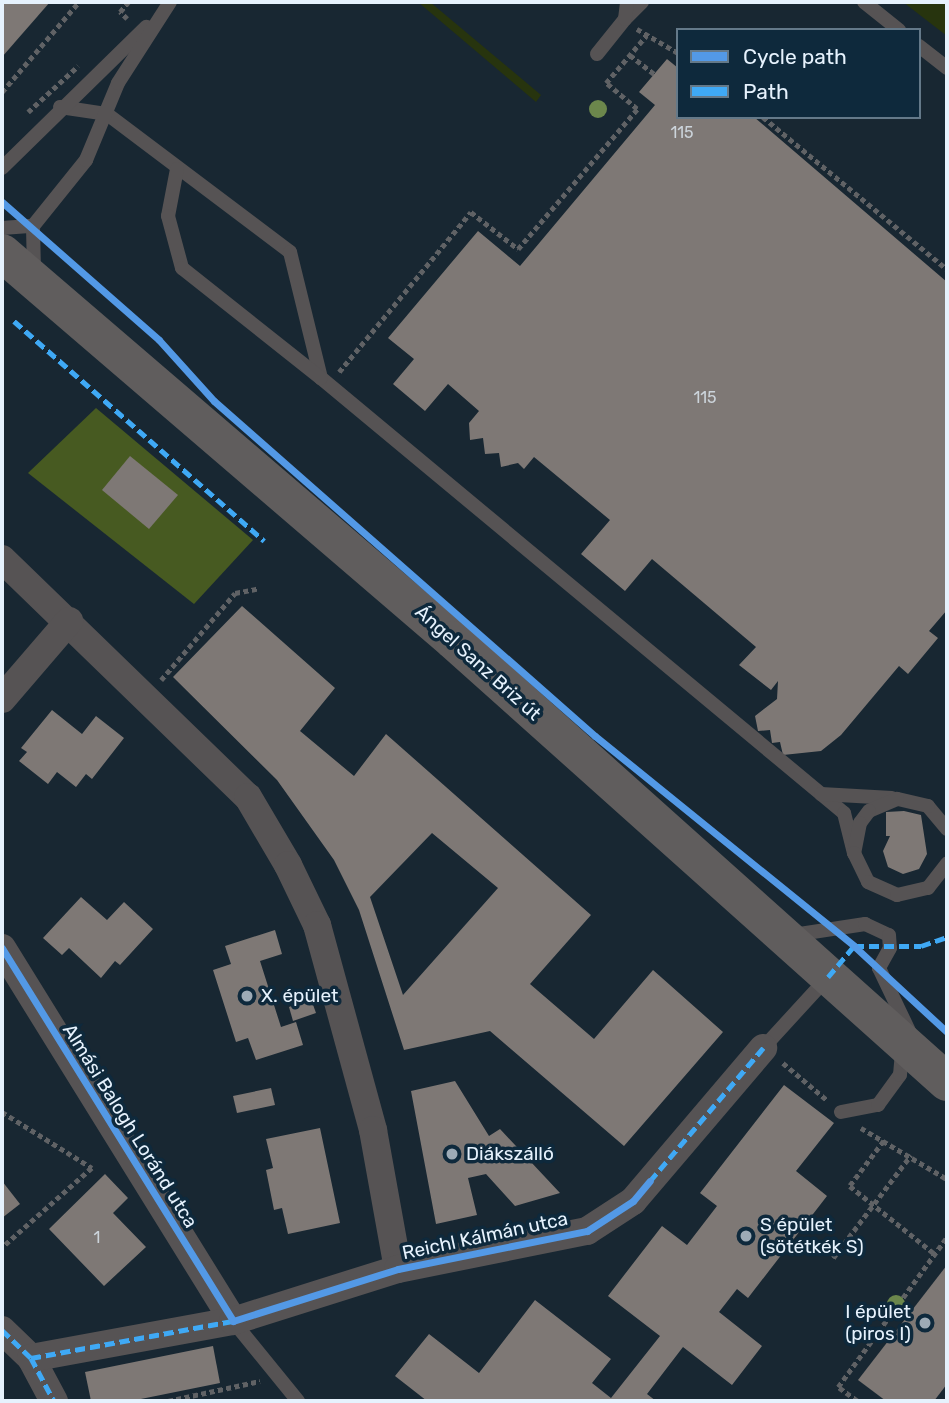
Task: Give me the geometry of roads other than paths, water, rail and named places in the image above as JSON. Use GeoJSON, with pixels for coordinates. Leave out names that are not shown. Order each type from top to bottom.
{"type":"FeatureCollection","features":[{"type":"Feature","properties":{"kind":"main road","name":"Ángel Sanz Briz út"},"geometry":{"type":"LineString","coordinates":[[2,253],[453,640],[947,1082]]}},
{"type":"Feature","properties":{"kind":"street"},"geometry":{"type":"LineString","coordinates":[[2,559],[248,797],[317,925],[373,1130],[398,1269]]}},
{"type":"Feature","properties":{"kind":"street"},"geometry":{"type":"LineString","coordinates":[[2,699],[69,621]]}},
{"type":"Feature","properties":{"kind":"street","name":"Almási Balogh Loránd utca"},"geometry":{"type":"LineString","coordinates":[[2,948],[233,1321]]}},
{"type":"Feature","properties":{"kind":"street","name":"Reichl Kálmán utca"},"geometry":{"type":"LineString","coordinates":[[31,1358],[233,1321],[398,1269],[587,1231],[633,1201],[763,1048]]}},
{"type":"Feature","properties":{"kind":"street"},"geometry":{"type":"LineString","coordinates":[[2,1330],[31,1358],[54,1401]]}},
{"type":"Feature","properties":{"kind":"lane"},"geometry":{"type":"LineString","coordinates":[[5,161],[170,2]]}},
{"type":"Feature","properties":{"kind":"lane"},"geometry":{"type":"LineString","coordinates":[[625,19],[627,2]]}},
{"type":"Feature","properties":{"kind":"lane"},"geometry":{"type":"LineString","coordinates":[[597,54],[642,2]]}},
{"type":"Feature","properties":{"kind":"lane"},"geometry":{"type":"LineString","coordinates":[[864,2],[896,28]]}},
{"type":"Feature","properties":{"kind":"lane"},"geometry":{"type":"LineString","coordinates":[[34,279],[33,226],[86,160],[118,83],[160,14]]}},
{"type":"Feature","properties":{"kind":"lane"},"geometry":{"type":"LineString","coordinates":[[921,48],[942,64]]}},
{"type":"Feature","properties":{"kind":"lane"},"geometry":{"type":"LineString","coordinates":[[60,107],[107,114],[290,253],[325,381]]}},
{"type":"Feature","properties":{"kind":"lane"},"geometry":{"type":"LineString","coordinates":[[177,169],[168,216],[182,268],[325,381],[844,813],[854,853],[868,881],[897,895],[928,888],[947,864]]}},
{"type":"Feature","properties":{"kind":"lane"},"geometry":{"type":"LineString","coordinates":[[2,228],[33,226]]}},
{"type":"Feature","properties":{"kind":"lane"},"geometry":{"type":"LineString","coordinates":[[821,794],[897,799],[928,806],[947,829]]}},
{"type":"Feature","properties":{"kind":"lane"},"geometry":{"type":"LineString","coordinates":[[854,853],[860,823],[869,811],[897,799]]}},
{"type":"Feature","properties":{"kind":"lane"},"geometry":{"type":"LineString","coordinates":[[781,936],[865,923],[889,936],[890,948],[880,968],[906,1018],[910,1049],[900,1075],[878,1105],[841,1112]]}},
{"type":"Feature","properties":{"kind":"lane","name":"Reichl Kálmán utca"},"geometry":{"type":"LineString","coordinates":[[763,1048],[828,977]]}},
{"type":"Feature","properties":{"kind":"lane"},"geometry":{"type":"LineString","coordinates":[[233,1321],[298,1401]]}},
{"type":"Feature","properties":{"kind":"place","name":"X. épület"},"geometry":{"type":"Point","coordinates":[247,996]}},
{"type":"Feature","properties":{"kind":"place","name":"Diákszálló"},"geometry":{"type":"Point","coordinates":[452,1154]}},
{"type":"Feature","properties":{"kind":"place","name":"S épület (sötétkék S)"},"geometry":{"type":"Point","coordinates":[746,1236]}},
{"type":"Feature","properties":{"kind":"place","name":"I épület (piros I)"},"geometry":{"type":"Point","coordinates":[925,1323]}}]}
